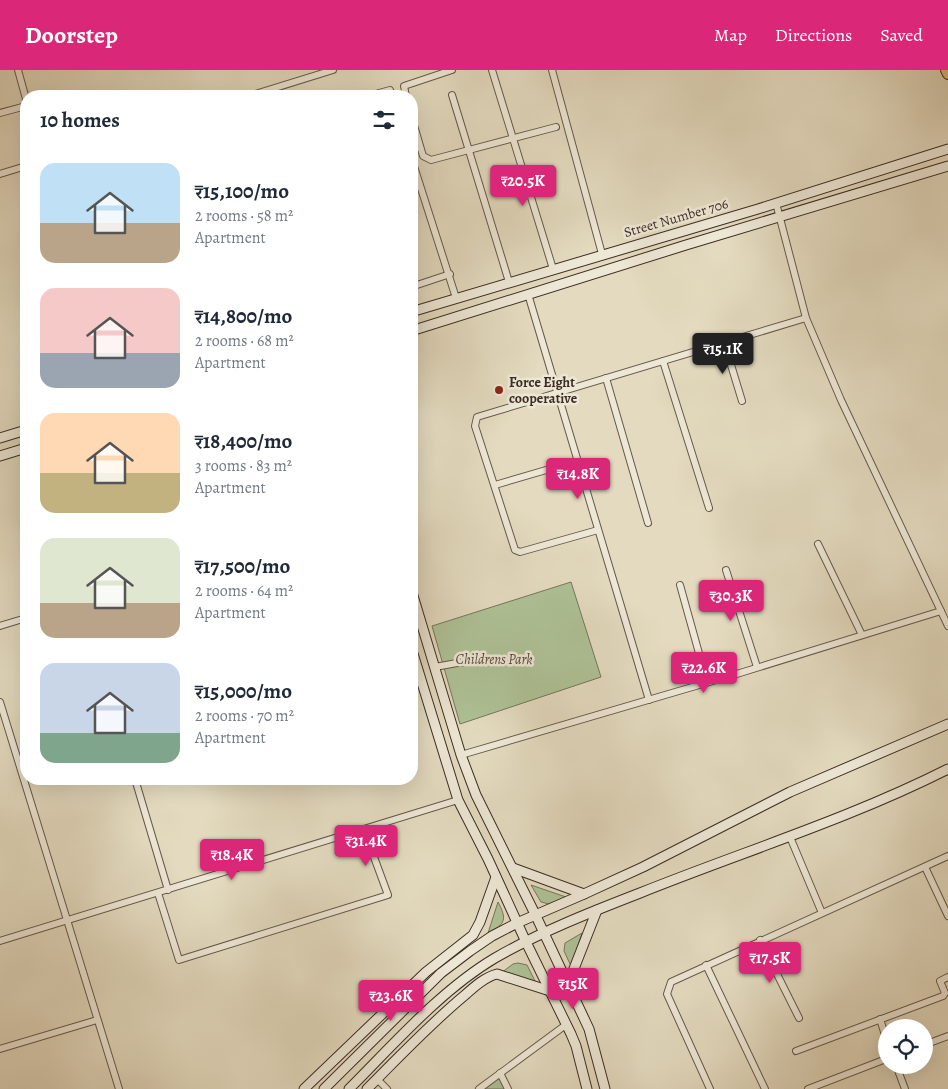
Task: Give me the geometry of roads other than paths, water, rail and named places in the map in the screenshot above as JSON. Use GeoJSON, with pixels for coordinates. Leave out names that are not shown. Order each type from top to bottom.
{"type":"FeatureCollection","features":[{"type":"Feature","properties":{"kind":"main road"},"geometry":{"type":"LineString","coordinates":[[946,70],[948,74]]}},
{"type":"Feature","properties":{"kind":"street"},"geometry":{"type":"LineString","coordinates":[[18,70],[24,90]]}},
{"type":"Feature","properties":{"kind":"street"},"geometry":{"type":"LineString","coordinates":[[268,90],[333,70]]}},
{"type":"Feature","properties":{"kind":"street"},"geometry":{"type":"LineString","coordinates":[[405,90],[404,86],[452,70]]}},
{"type":"Feature","properties":{"kind":"street"},"geometry":{"type":"LineString","coordinates":[[492,70],[553,269]]}},
{"type":"Feature","properties":{"kind":"street"},"geometry":{"type":"LineString","coordinates":[[552,70],[602,254]]}},
{"type":"Feature","properties":{"kind":"street"},"geometry":{"type":"LineString","coordinates":[[452,95],[509,282]]}},
{"type":"Feature","properties":{"kind":"street"},"geometry":{"type":"LineString","coordinates":[[0,113],[20,108]]}},
{"type":"Feature","properties":{"kind":"street"},"geometry":{"type":"LineString","coordinates":[[418,139],[423,156],[431,160],[556,127]]}},
{"type":"Feature","properties":{"kind":"street","name":"Street Number 706"},"geometry":{"type":"LineString","coordinates":[[418,310],[948,150]]}},
{"type":"Feature","properties":{"kind":"street"},"geometry":{"type":"LineString","coordinates":[[418,329],[948,166]]}},
{"type":"Feature","properties":{"kind":"street"},"geometry":{"type":"LineString","coordinates":[[0,174],[20,168]]}},
{"type":"Feature","properties":{"kind":"street"},"geometry":{"type":"LineString","coordinates":[[418,177],[456,298]]}},
{"type":"Feature","properties":{"kind":"street"},"geometry":{"type":"LineString","coordinates":[[776,203],[806,318],[841,400],[948,626]]}},
{"type":"Feature","properties":{"kind":"street"},"geometry":{"type":"LineString","coordinates":[[418,284],[450,274]]}},
{"type":"Feature","properties":{"kind":"street"},"geometry":{"type":"LineString","coordinates":[[528,294],[648,700]]}},
{"type":"Feature","properties":{"kind":"street"},"geometry":{"type":"LineString","coordinates":[[598,530],[520,552],[515,550],[475,426],[477,417],[806,318]]}},
{"type":"Feature","properties":{"kind":"street"},"geometry":{"type":"LineString","coordinates":[[724,342],[742,401]]}},
{"type":"Feature","properties":{"kind":"street"},"geometry":{"type":"LineString","coordinates":[[663,361],[709,508]]}},
{"type":"Feature","properties":{"kind":"street"},"geometry":{"type":"LineString","coordinates":[[606,378],[648,523]]}},
{"type":"Feature","properties":{"kind":"street"},"geometry":{"type":"LineString","coordinates":[[0,438],[20,432]]}},
{"type":"Feature","properties":{"kind":"street"},"geometry":{"type":"LineString","coordinates":[[0,456],[20,450]]}},
{"type":"Feature","properties":{"kind":"street"},"geometry":{"type":"LineString","coordinates":[[495,485],[577,461]]}},
{"type":"Feature","properties":{"kind":"street"},"geometry":{"type":"LineString","coordinates":[[818,544],[862,635]]}},
{"type":"Feature","properties":{"kind":"street"},"geometry":{"type":"LineString","coordinates":[[726,570],[757,667]]}},
{"type":"Feature","properties":{"kind":"street"},"geometry":{"type":"LineString","coordinates":[[680,585],[707,682]]}},
{"type":"Feature","properties":{"kind":"street"},"geometry":{"type":"LineString","coordinates":[[461,755],[941,611]]}},
{"type":"Feature","properties":{"kind":"street"},"geometry":{"type":"LineString","coordinates":[[418,613],[461,755],[476,795],[568,984],[592,1039],[605,1089]]}},
{"type":"Feature","properties":{"kind":"street"},"geometry":{"type":"LineString","coordinates":[[0,626],[20,620]]}},
{"type":"Feature","properties":{"kind":"street"},"geometry":{"type":"LineString","coordinates":[[434,667],[457,662],[488,660]]}},
{"type":"Feature","properties":{"kind":"street"},"geometry":{"type":"LineString","coordinates":[[418,671],[458,800],[567,1024],[576,1046],[587,1089]]}},
{"type":"Feature","properties":{"kind":"street"},"geometry":{"type":"LineString","coordinates":[[0,702],[20,767]]}},
{"type":"Feature","properties":{"kind":"street"},"geometry":{"type":"LineString","coordinates":[[322,1089],[441,973],[470,951],[518,923],[643,867],[790,792],[948,724]]}},
{"type":"Feature","properties":{"kind":"street"},"geometry":{"type":"LineString","coordinates":[[349,1089],[432,1007],[459,984],[495,958],[597,910],[790,837],[916,786],[948,769]]}},
{"type":"Feature","properties":{"kind":"street"},"geometry":{"type":"LineString","coordinates":[[26,785],[119,1089]]}},
{"type":"Feature","properties":{"kind":"street"},"geometry":{"type":"LineString","coordinates":[[137,785],[168,890]]}},
{"type":"Feature","properties":{"kind":"street"},"geometry":{"type":"LineString","coordinates":[[0,941],[458,800]]}},
{"type":"Feature","properties":{"kind":"street"},"geometry":{"type":"LineString","coordinates":[[158,893],[179,960],[388,896],[364,830]]}},
{"type":"Feature","properties":{"kind":"street"},"geometry":{"type":"LineString","coordinates":[[790,837],[822,913]]}},
{"type":"Feature","properties":{"kind":"street"},"geometry":{"type":"LineString","coordinates":[[710,1089],[667,994],[674,979],[948,856]]}},
{"type":"Feature","properties":{"kind":"street"},"geometry":{"type":"LineString","coordinates":[[925,867],[948,916]]}},
{"type":"Feature","properties":{"kind":"street"},"geometry":{"type":"LineString","coordinates":[[513,868],[584,894]]}},
{"type":"Feature","properties":{"kind":"street"},"geometry":{"type":"LineString","coordinates":[[304,1089],[426,972],[473,935],[480,922],[496,877]]}},
{"type":"Feature","properties":{"kind":"street"},"geometry":{"type":"LineString","coordinates":[[568,984],[597,910]]}},
{"type":"Feature","properties":{"kind":"street"},"geometry":{"type":"LineString","coordinates":[[760,940],[799,1018]]}},
{"type":"Feature","properties":{"kind":"street"},"geometry":{"type":"LineString","coordinates":[[706,965],[765,1089]]}},
{"type":"Feature","properties":{"kind":"street"},"geometry":{"type":"LineString","coordinates":[[367,1089],[448,1009],[492,975],[497,974],[550,991]]}},
{"type":"Feature","properties":{"kind":"street"},"geometry":{"type":"LineString","coordinates":[[880,1019],[943,996],[944,993],[940,981],[948,977]]}},
{"type":"Feature","properties":{"kind":"street"},"geometry":{"type":"LineString","coordinates":[[0,1049],[97,1020]]}},
{"type":"Feature","properties":{"kind":"street"},"geometry":{"type":"LineString","coordinates":[[796,1051],[878,1020]]}},
{"type":"Feature","properties":{"kind":"street"},"geometry":{"type":"LineString","coordinates":[[479,1089],[567,1024]]}},
{"type":"Feature","properties":{"kind":"street"},"geometry":{"type":"LineString","coordinates":[[933,1042],[948,1036]]}},
{"type":"Feature","properties":{"kind":"street"},"geometry":{"type":"LineString","coordinates":[[808,1089],[878,1062]]}},
{"type":"Feature","properties":{"kind":"street"},"geometry":{"type":"LineString","coordinates":[[322,1071],[322,1089]]}},
{"type":"Feature","properties":{"kind":"street"},"geometry":{"type":"LineString","coordinates":[[500,1073],[508,1089]]}},
{"type":"Feature","properties":{"kind":"street"},"geometry":{"type":"LineString","coordinates":[[899,1074],[905,1089]]}},
{"type":"Feature","properties":{"kind":"street"},"geometry":{"type":"LineString","coordinates":[[377,1078],[387,1089]]}},
{"type":"Feature","properties":{"kind":"place","name":"Force Eight cooperative"},"geometry":{"type":"Point","coordinates":[499,390]}},
{"type":"Feature","properties":{"kind":"park label","name":"Childrens Park"},"geometry":{"type":"Point","coordinates":[494,659]}}]}
